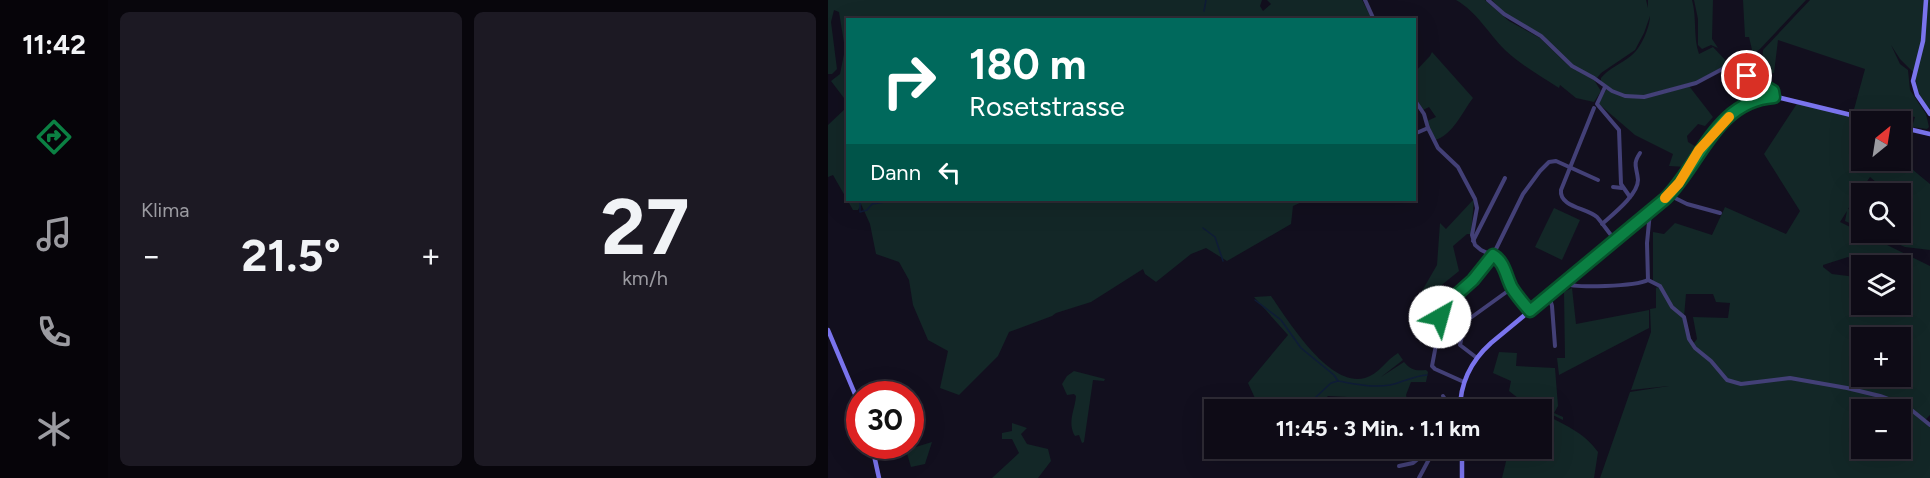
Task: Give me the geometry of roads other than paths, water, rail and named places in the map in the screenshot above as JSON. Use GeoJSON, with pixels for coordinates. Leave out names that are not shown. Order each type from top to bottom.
{"type":"FeatureCollection","features":[{"type":"Feature","properties":{"kind":"street"},"geometry":{"type":"LineString","coordinates":[[1365,0],[1373,18]]}},
{"type":"Feature","properties":{"kind":"street"},"geometry":{"type":"LineString","coordinates":[[1488,0],[1504,14],[1541,36],[1572,66],[1605,87],[1625,96],[1644,97],[1696,83],[1728,66],[1773,91],[1774,97]]}},
{"type":"Feature","properties":{"kind":"street"},"geometry":{"type":"LineString","coordinates":[[1926,0],[1923,41],[1913,81],[1917,95],[1930,114]]}},
{"type":"Feature","properties":{"kind":"street"},"geometry":{"type":"LineString","coordinates":[[1605,87],[1597,104],[1620,132],[1622,188],[1630,197]]}},
{"type":"Feature","properties":{"kind":"street"},"geometry":{"type":"LineString","coordinates":[[1460,399],[1464,382],[1477,358],[1669,195],[1699,150],[1732,114],[1752,101],[1774,97],[1851,115]]}},
{"type":"Feature","properties":{"kind":"street"},"geometry":{"type":"LineString","coordinates":[[1416,102],[1424,114],[1428,128],[1440,151],[1458,167],[1475,199],[1477,208],[1472,229],[1473,241],[1481,250],[1498,258],[1512,288],[1530,311]]}},
{"type":"Feature","properties":{"kind":"street"},"geometry":{"type":"LineString","coordinates":[[1594,108],[1560,193],[1562,199],[1593,215],[1615,240]]}},
{"type":"Feature","properties":{"kind":"street"},"geometry":{"type":"LineString","coordinates":[[1416,133],[1428,128]]}},
{"type":"Feature","properties":{"kind":"street"},"geometry":{"type":"LineString","coordinates":[[1911,130],[1930,134]]}},
{"type":"Feature","properties":{"kind":"street"},"geometry":{"type":"LineString","coordinates":[[1602,224],[1630,197],[1637,184],[1635,161],[1640,153]]}},
{"type":"Feature","properties":{"kind":"street"},"geometry":{"type":"LineString","coordinates":[[1464,382],[1432,366],[1441,313],[1445,305],[1473,280],[1493,255],[1523,194],[1540,171],[1551,161],[1556,161],[1598,180]]}},
{"type":"Feature","properties":{"kind":"street"},"geometry":{"type":"LineString","coordinates":[[1473,241],[1505,178]]}},
{"type":"Feature","properties":{"kind":"street"},"geometry":{"type":"LineString","coordinates":[[1614,187],[1622,188]]}},
{"type":"Feature","properties":{"kind":"street"},"geometry":{"type":"LineString","coordinates":[[1669,195],[1688,204],[1720,213]]}},
{"type":"Feature","properties":{"kind":"street"},"geometry":{"type":"LineString","coordinates":[[1648,280],[1650,212]]}},
{"type":"Feature","properties":{"kind":"street"},"geometry":{"type":"LineString","coordinates":[[1564,283],[1587,287],[1635,284],[1648,280],[1660,286],[1672,307],[1684,317],[1689,339],[1695,348],[1711,361],[1727,380],[1741,384],[1790,378],[1847,388],[1899,403],[1930,425]]}},
{"type":"Feature","properties":{"kind":"street"},"geometry":{"type":"LineString","coordinates":[[1477,358],[1460,345],[1466,324],[1473,316],[1512,288]]}},
{"type":"Feature","properties":{"kind":"street"},"geometry":{"type":"LineString","coordinates":[[1549,295],[1556,346]]}},
{"type":"Feature","properties":{"kind":"street"},"geometry":{"type":"LineString","coordinates":[[828,330],[849,381]]}},
{"type":"Feature","properties":{"kind":"street"},"geometry":{"type":"LineString","coordinates":[[875,459],[879,478]]}},
{"type":"Feature","properties":{"kind":"street"},"geometry":{"type":"LineString","coordinates":[[1399,466],[1413,463],[1418,459]]}},
{"type":"Feature","properties":{"kind":"street"},"geometry":{"type":"LineString","coordinates":[[1419,478],[1429,459]]}},
{"type":"Feature","properties":{"kind":"street"},"geometry":{"type":"LineString","coordinates":[[1462,459],[1462,478]]}},
{"type":"Feature","properties":{"kind":"waterway"},"geometry":{"type":"LineString","coordinates":[[1204,11],[1206,0]]}},
{"type":"Feature","properties":{"kind":"waterway"},"geometry":{"type":"LineString","coordinates":[[860,201],[860,212],[867,210],[872,204],[892,201]]}},
{"type":"Feature","properties":{"kind":"waterway"},"geometry":{"type":"LineString","coordinates":[[1203,228],[1215,237],[1223,261]]}},
{"type":"Feature","properties":{"kind":"waterway"},"geometry":{"type":"LineString","coordinates":[[1255,300],[1281,320],[1301,348],[1334,375],[1338,381],[1383,386],[1427,375]]}},
{"type":"Feature","properties":{"kind":"waterway"},"geometry":{"type":"LineString","coordinates":[[1314,399],[1331,383],[1338,381]]}}]}
